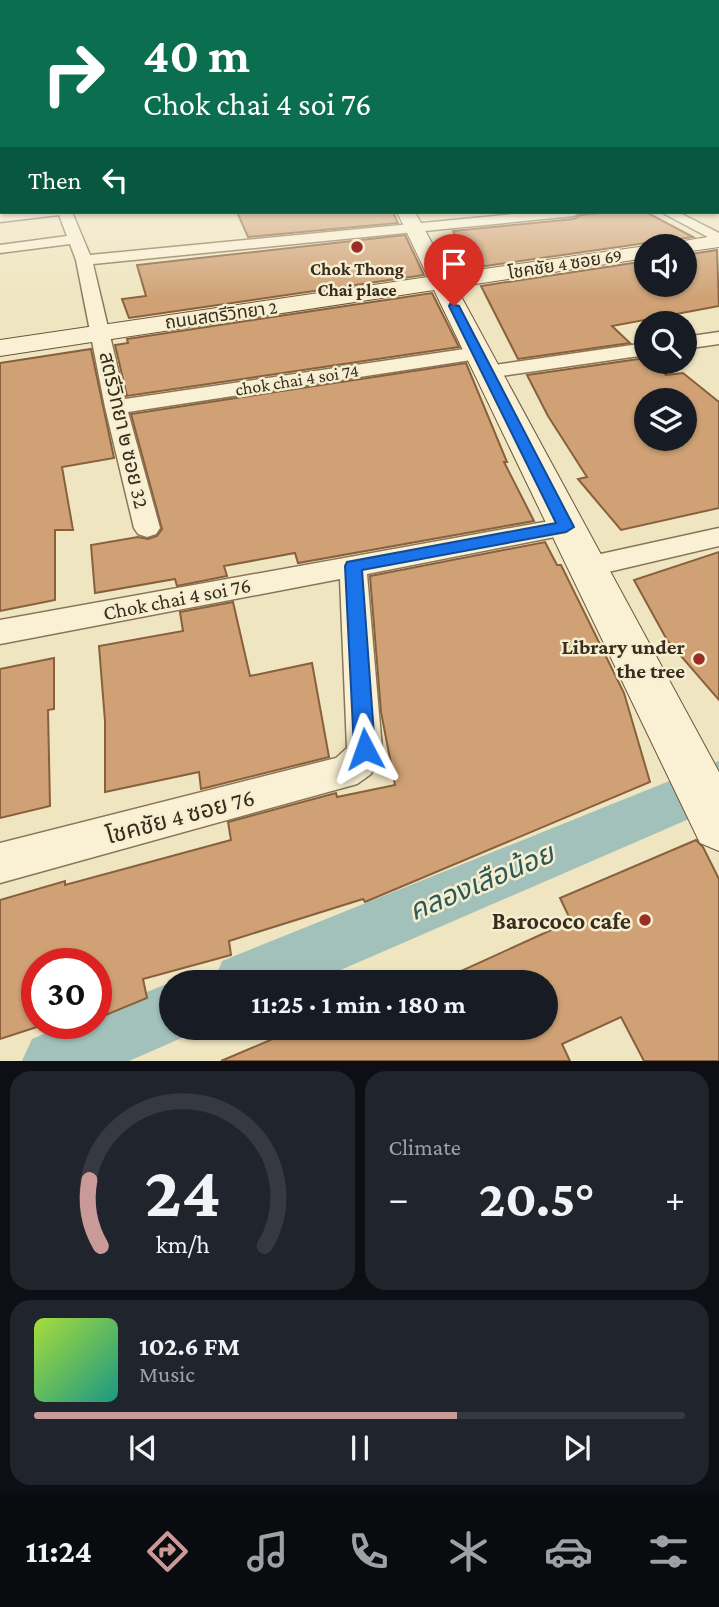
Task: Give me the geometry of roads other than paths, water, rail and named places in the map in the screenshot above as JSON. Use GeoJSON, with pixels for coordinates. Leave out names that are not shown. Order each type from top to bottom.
{"type":"FeatureCollection","features":[{"type":"Feature","properties":{"kind":"street"},"geometry":{"type":"LineString","coordinates":[[0,218],[37,214]]}},
{"type":"Feature","properties":{"kind":"street","name":"สตรีวิทยา ๒ ซอย 32"},"geometry":{"type":"LineString","coordinates":[[66,214],[84,260],[116,407],[147,528]]}},
{"type":"Feature","properties":{"kind":"street"},"geometry":{"type":"LineString","coordinates":[[84,260],[410,220],[533,214]]}},
{"type":"Feature","properties":{"kind":"street"},"geometry":{"type":"LineString","coordinates":[[672,214],[719,240]]}},
{"type":"Feature","properties":{"kind":"street"},"geometry":{"type":"LineString","coordinates":[[410,220],[718,822]]}},
{"type":"Feature","properties":{"kind":"street"},"geometry":{"type":"LineString","coordinates":[[0,249],[77,239]]}},
{"type":"Feature","properties":{"kind":"street"},"geometry":{"type":"LineString","coordinates":[[697,244],[719,240]]}},
{"type":"Feature","properties":{"kind":"street","name":"โชคชัย 4 ซอย 69"},"geometry":{"type":"LineString","coordinates":[[442,282],[634,254]]}},
{"type":"Feature","properties":{"kind":"street","name":"ถนนสตรีวิทยา 2"},"geometry":{"type":"LineString","coordinates":[[0,348],[442,282]]}},
{"type":"Feature","properties":{"kind":"street"},"geometry":{"type":"LineString","coordinates":[[697,341],[719,338]]}},
{"type":"Feature","properties":{"kind":"street","name":"chok chai 4 soi 74"},"geometry":{"type":"LineString","coordinates":[[116,407],[483,363],[634,350]]}},
{"type":"Feature","properties":{"kind":"street","name":"Chok chai 4 soi 76"},"geometry":{"type":"LineString","coordinates":[[0,632],[566,527]]}},
{"type":"Feature","properties":{"kind":"street"},"geometry":{"type":"LineString","coordinates":[[587,567],[719,537]]}},
{"type":"Feature","properties":{"kind":"street"},"geometry":{"type":"LineString","coordinates":[[353,566],[365,749],[358,763]]}},
{"type":"Feature","properties":{"kind":"street","name":"โชคชัย 4 ซอย 76"},"geometry":{"type":"LineString","coordinates":[[0,863],[344,772],[358,763]]}},
{"type":"Feature","properties":{"kind":"waterway","name":"คลองเสือน้อย"},"geometry":{"type":"LineString","coordinates":[[272,970],[719,783]]}},
{"type":"Feature","properties":{"kind":"waterway","name":"คลองเสือน้อย"},"geometry":{"type":"LineString","coordinates":[[54,1061],[159,1017]]}},
{"type":"Feature","properties":{"kind":"place","name":"Chok Thong Chai place"},"geometry":{"type":"Point","coordinates":[357,247]}},
{"type":"Feature","properties":{"kind":"place","name":"Library under the tree"},"geometry":{"type":"Point","coordinates":[699,659]}},
{"type":"Feature","properties":{"kind":"place","name":"Barococo cafe"},"geometry":{"type":"Point","coordinates":[645,920]}}]}
